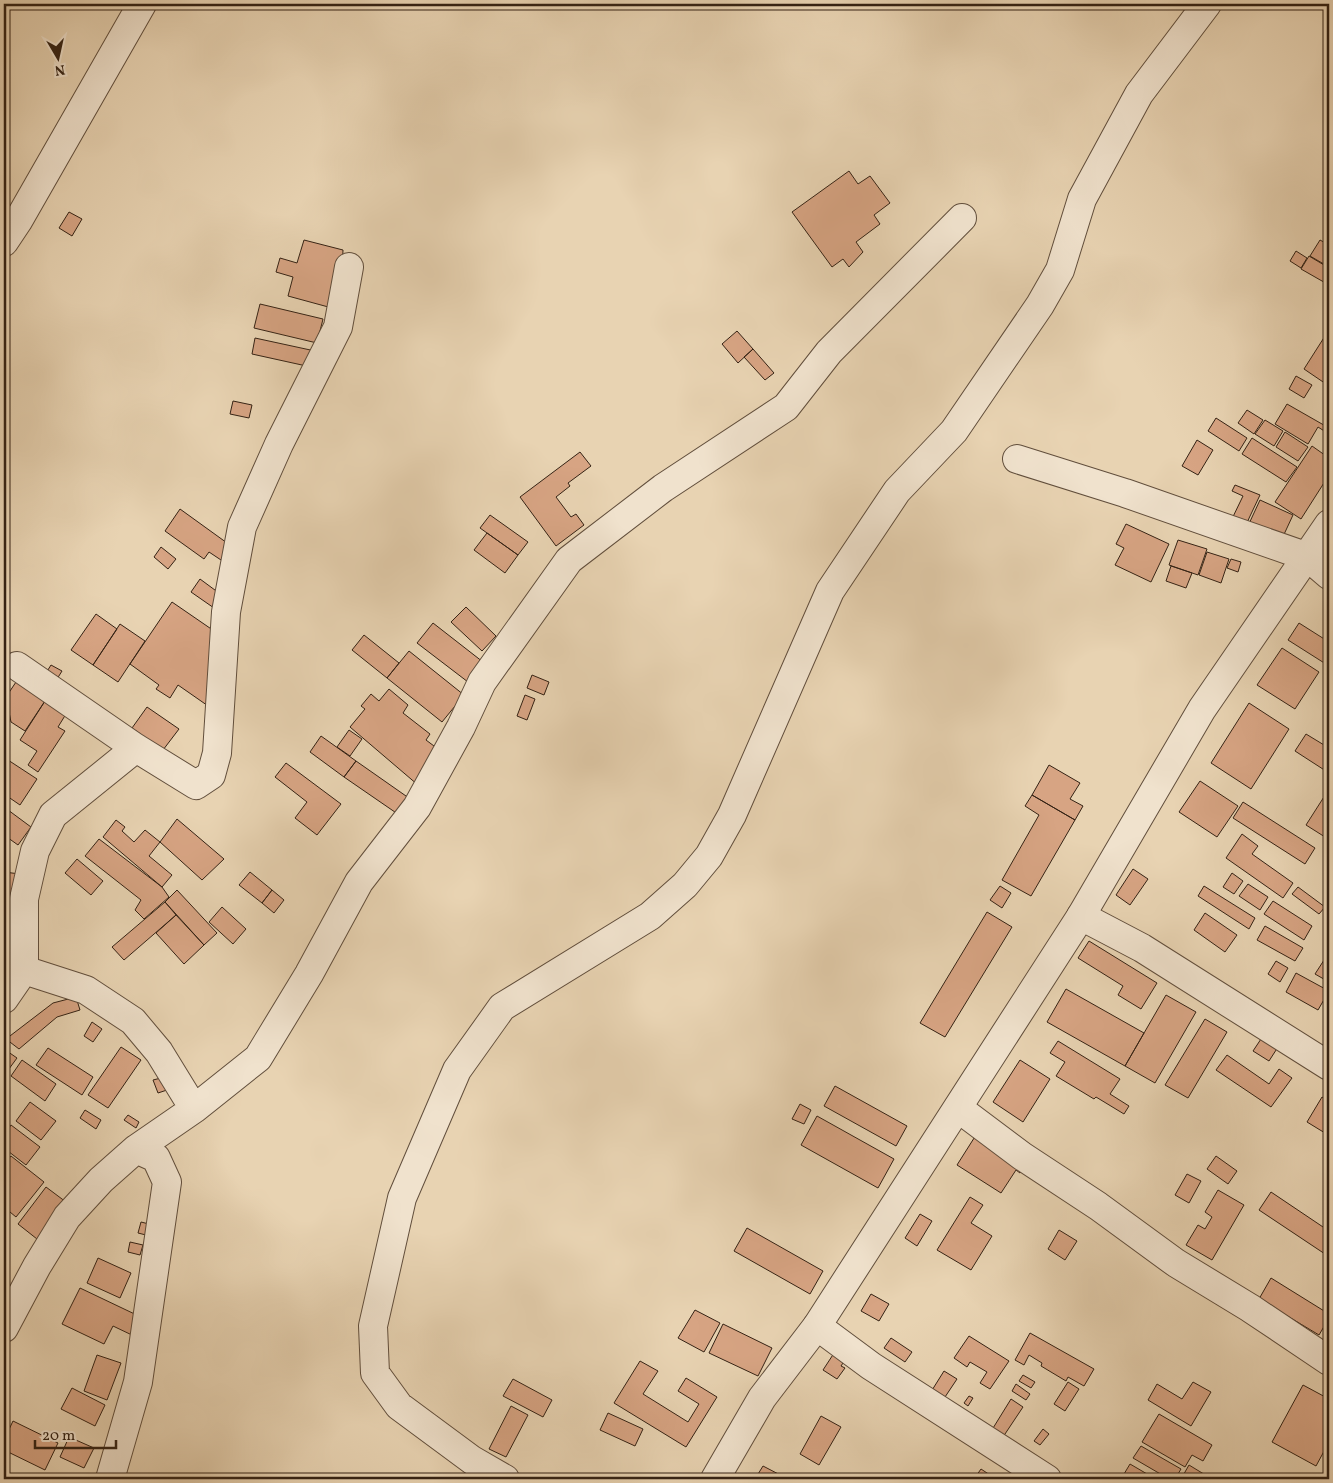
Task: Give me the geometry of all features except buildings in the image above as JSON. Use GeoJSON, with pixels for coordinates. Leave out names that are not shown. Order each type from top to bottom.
{"type":"FeatureCollection","features":[{"type":"Feature","properties":{"kind":"street"},"geometry":{"type":"LineString","coordinates":[[4,242],[18,221],[142,4]]}},
{"type":"Feature","properties":{"kind":"street"},"geometry":{"type":"LineString","coordinates":[[505,1479],[472,1460],[399,1406],[375,1373],[373,1326],[402,1198],[457,1070],[502,1007],[650,916],[685,885],[709,856],[732,815],[830,591],[897,491],[954,431],[1040,305],[1060,270],[1082,199],[1139,94],[1207,4]]}},
{"type":"Feature","properties":{"kind":"street"},"geometry":{"type":"LineString","coordinates":[[4,1328],[37,1266],[67,1217],[101,1180],[136,1150],[194,1109],[258,1058],[309,974],[359,882],[418,807],[461,727],[482,682],[569,560],[663,488],[786,407],[829,352],[962,218]]}},
{"type":"Feature","properties":{"kind":"street"},"geometry":{"type":"LineString","coordinates":[[18,666],[136,748],[196,785],[211,775],[217,752],[226,612],[242,527],[279,444],[338,327],[349,267]]}},
{"type":"Feature","properties":{"kind":"street"},"geometry":{"type":"LineString","coordinates":[[1017,459],[1126,493],[1308,557],[1329,575]]}},
{"type":"Feature","properties":{"kind":"street"},"geometry":{"type":"LineString","coordinates":[[715,1479],[762,1398],[817,1326],[1081,916],[1202,708],[1329,524]]}},
{"type":"Feature","properties":{"kind":"street"},"geometry":{"type":"LineString","coordinates":[[4,999],[24,970],[24,899],[35,851],[52,814],[136,748]]}},
{"type":"Feature","properties":{"kind":"street"},"geometry":{"type":"LineString","coordinates":[[1081,916],[1142,948],[1329,1066]]}},
{"type":"Feature","properties":{"kind":"street"},"geometry":{"type":"LineString","coordinates":[[24,970],[86,990],[133,1021],[159,1052],[194,1109]]}},
{"type":"Feature","properties":{"kind":"street"},"geometry":{"type":"LineString","coordinates":[[958,1108],[1022,1156],[1098,1206],[1176,1263],[1250,1308],[1329,1361]]}},
{"type":"Feature","properties":{"kind":"street"},"geometry":{"type":"LineString","coordinates":[[110,1479],[138,1382],[168,1182],[156,1158],[136,1150]]}},
{"type":"Feature","properties":{"kind":"street"},"geometry":{"type":"LineString","coordinates":[[817,1326],[871,1366],[1047,1479]]}}]}
